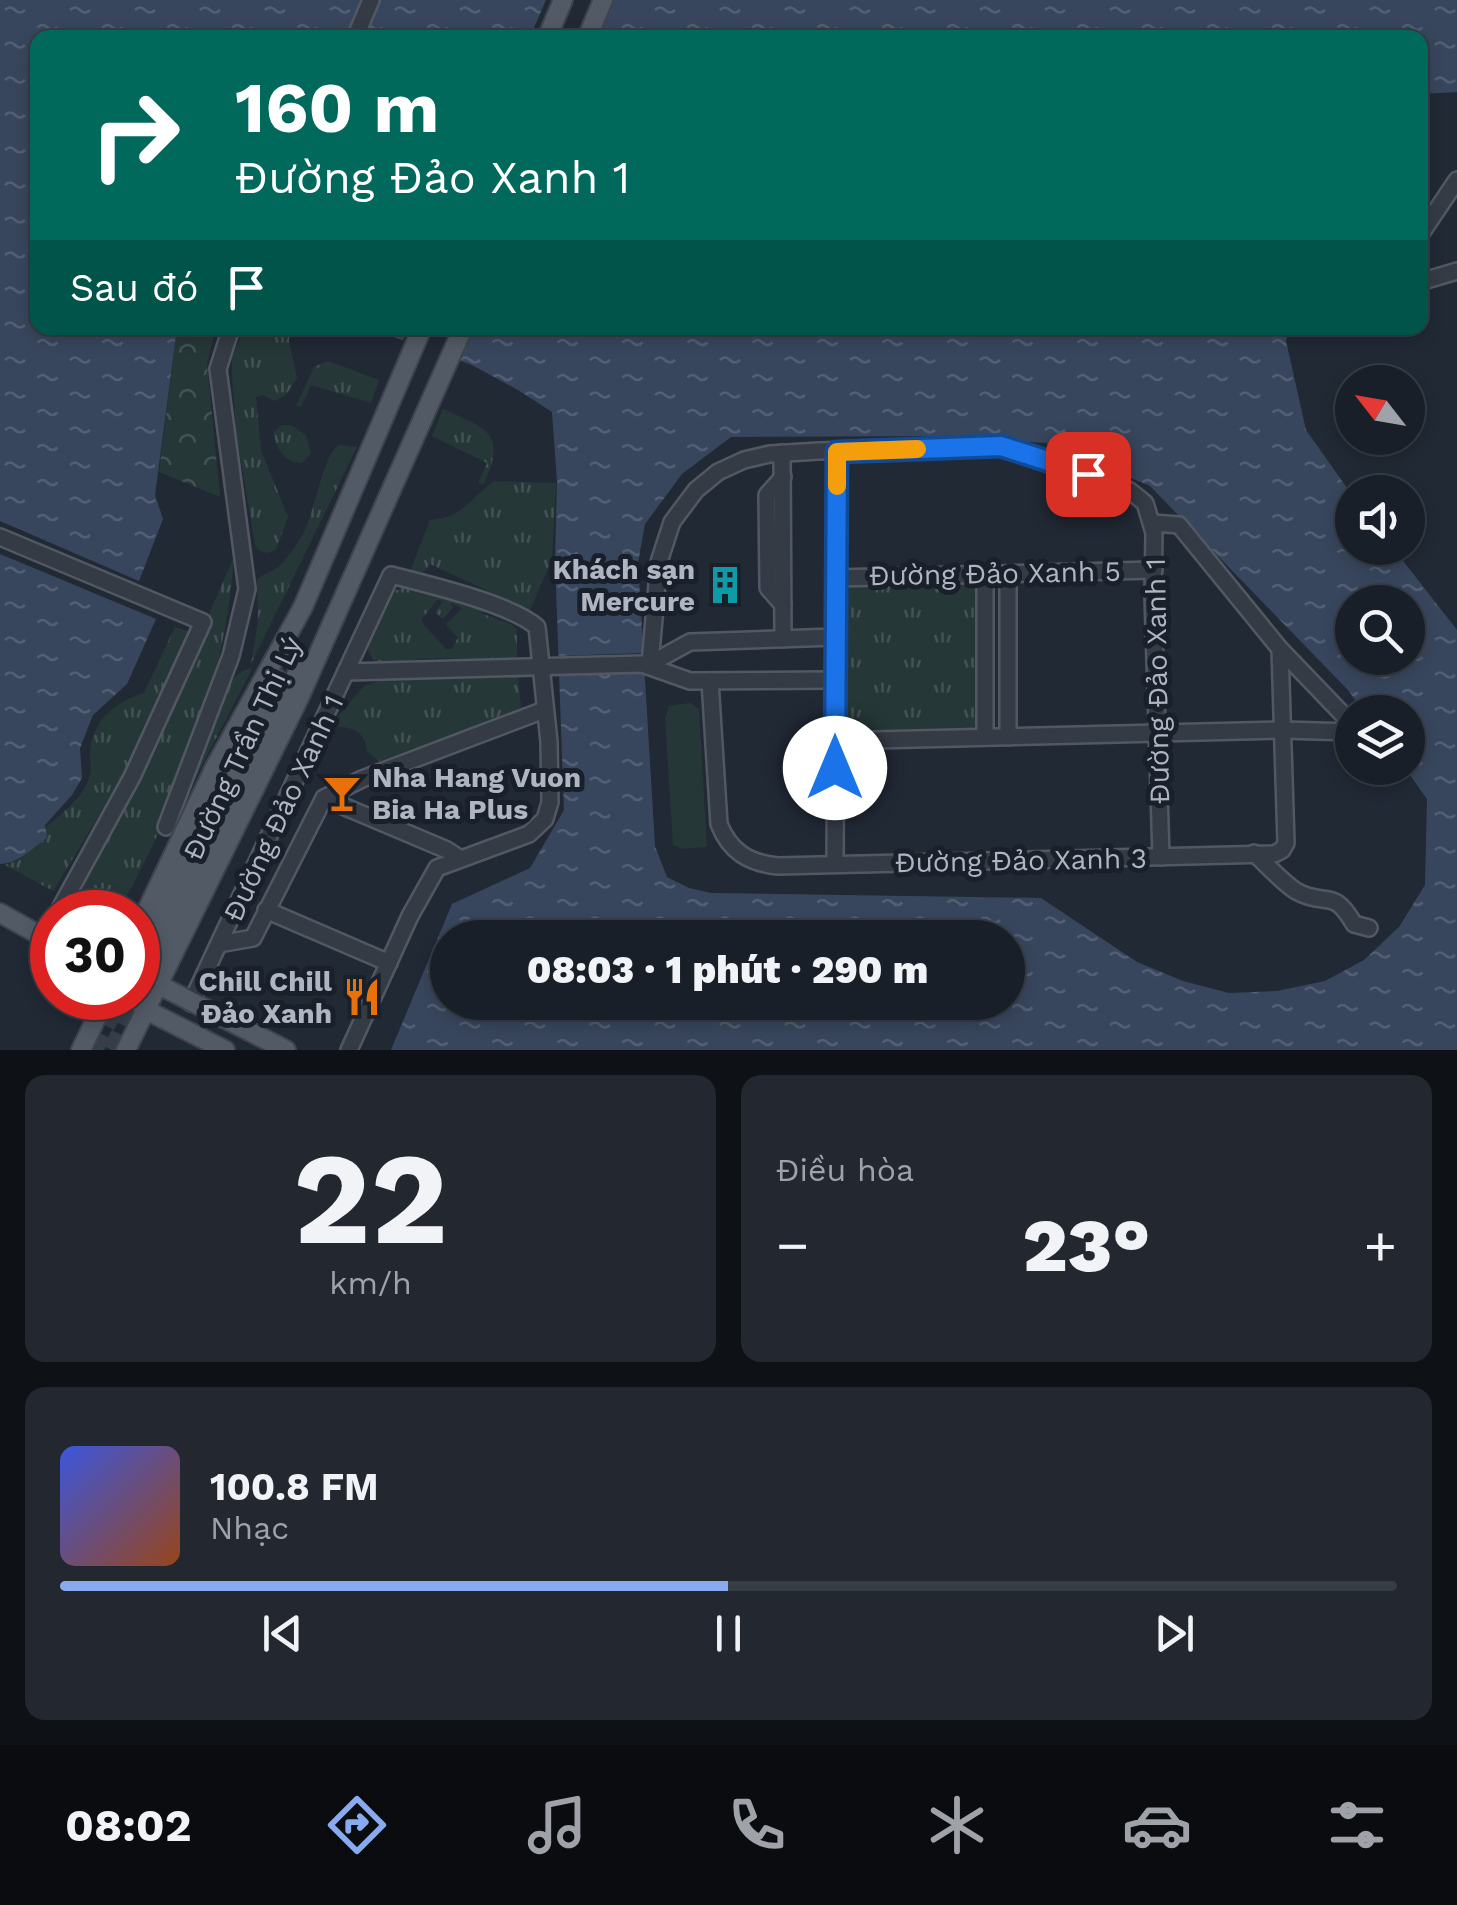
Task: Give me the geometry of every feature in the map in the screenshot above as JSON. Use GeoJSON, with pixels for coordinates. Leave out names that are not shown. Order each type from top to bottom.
{"type":"FeatureCollection","features":[{"type":"Feature","properties":{"kind":"main road"},"geometry":{"type":"LineString","coordinates":[[549,30],[562,0]]}},
{"type":"Feature","properties":{"kind":"main road"},"geometry":{"type":"LineString","coordinates":[[590,30],[603,0]]}},
{"type":"Feature","properties":{"kind":"main road","name":"Đường Trần Thị Lý"},"geometry":{"type":"LineString","coordinates":[[157,890],[215,767],[302,607],[419,335]]}},
{"type":"Feature","properties":{"kind":"main road","name":"Đường Trần Thị Lý"},"geometry":{"type":"LineString","coordinates":[[160,984],[299,698],[459,335]]}},
{"type":"Feature","properties":{"kind":"main road"},"geometry":{"type":"LineString","coordinates":[[160,932],[272,686],[302,607]]}},
{"type":"Feature","properties":{"kind":"main road"},"geometry":{"type":"LineString","coordinates":[[160,935],[286,692],[334,616]]}},
{"type":"Feature","properties":{"kind":"main road"},"geometry":{"type":"LineString","coordinates":[[0,913],[30,926]]}},
{"type":"Feature","properties":{"kind":"main road"},"geometry":{"type":"LineString","coordinates":[[160,987],[286,1050]]}},
{"type":"Feature","properties":{"kind":"main road"},"geometry":{"type":"LineString","coordinates":[[160,1015],[225,1050]]}},
{"type":"Feature","properties":{"kind":"main road"},"geometry":{"type":"LineString","coordinates":[[81,1050],[95,1020]]}},
{"type":"Feature","properties":{"kind":"main road","name":"Đường Trần Thị Lý"},"geometry":{"type":"LineString","coordinates":[[126,1050],[135,1020]]}},
{"type":"Feature","properties":{"kind":"street"},"geometry":{"type":"LineString","coordinates":[[358,30],[371,0]]}},
{"type":"Feature","properties":{"kind":"street"},"geometry":{"type":"LineString","coordinates":[[1428,223],[1457,180]]}},
{"type":"Feature","properties":{"kind":"street"},"geometry":{"type":"LineString","coordinates":[[1428,280],[1457,272]]}},
{"type":"Feature","properties":{"kind":"street"},"geometry":{"type":"LineString","coordinates":[[166,827],[230,656],[248,589],[218,369],[229,335]]}},
{"type":"Feature","properties":{"kind":"street","name":"Đường Đảo Xanh 1"},"geometry":{"type":"LineString","coordinates":[[646,664],[661,549],[679,510],[696,490],[731,466],[756,456],[988,446],[1016,449],[1130,491],[1145,503],[1153,523],[1161,857]]}},
{"type":"Feature","properties":{"kind":"street"},"geometry":{"type":"LineString","coordinates":[[835,864],[837,452]]}},
{"type":"Feature","properties":{"kind":"street"},"geometry":{"type":"LineString","coordinates":[[782,453],[783,639]]}},
{"type":"Feature","properties":{"kind":"street"},"geometry":{"type":"LineString","coordinates":[[1153,523],[1179,525],[1280,648],[1335,706]]}},
{"type":"Feature","properties":{"kind":"street"},"geometry":{"type":"LineString","coordinates":[[0,537],[203,622],[132,777],[70,890]]}},
{"type":"Feature","properties":{"kind":"street","name":"Đường Đảo Xanh 5"},"geometry":{"type":"LineString","coordinates":[[835,578],[1154,570]]}},
{"type":"Feature","properties":{"kind":"street"},"geometry":{"type":"LineString","coordinates":[[984,738],[985,574]]}},
{"type":"Feature","properties":{"kind":"street"},"geometry":{"type":"LineString","coordinates":[[1008,574],[1008,737]]}},
{"type":"Feature","properties":{"kind":"street"},"geometry":{"type":"LineString","coordinates":[[346,672],[391,575],[445,588],[524,618],[537,627],[550,776],[550,802],[545,818],[530,834],[437,868],[349,1050]]}},
{"type":"Feature","properties":{"kind":"street","name":"Đường Đảo Xanh 1"},"geometry":{"type":"LineString","coordinates":[[646,664],[690,642],[835,637]]}},
{"type":"Feature","properties":{"kind":"street"},"geometry":{"type":"LineString","coordinates":[[1254,853],[1274,854],[1286,843],[1280,648]]}},
{"type":"Feature","properties":{"kind":"street","name":"Đường Đảo Xanh 1"},"geometry":{"type":"LineString","coordinates":[[191,1003],[346,672],[646,664],[690,681],[835,680]]}},
{"type":"Feature","properties":{"kind":"street","name":"Đường Đảo Xanh 3"},"geometry":{"type":"LineString","coordinates":[[710,681],[719,824],[725,839],[750,860],[766,864],[835,864],[1254,853]]}},
{"type":"Feature","properties":{"kind":"street"},"geometry":{"type":"LineString","coordinates":[[220,944],[253,938],[324,798],[362,779],[544,710]]}},
{"type":"Feature","properties":{"kind":"street"},"geometry":{"type":"LineString","coordinates":[[835,741],[1335,732]]}},
{"type":"Feature","properties":{"kind":"street"},"geometry":{"type":"LineString","coordinates":[[324,798],[459,858]]}},
{"type":"Feature","properties":{"kind":"street"},"geometry":{"type":"LineString","coordinates":[[1254,853],[1292,889],[1313,899],[1329,898],[1342,904],[1354,924],[1369,928]]}},
{"type":"Feature","properties":{"kind":"street"},"geometry":{"type":"LineString","coordinates":[[266,910],[389,962]]}},
{"type":"Feature","properties":{"kind":"green space"},"geometry":{"type":"Polygon","coordinates":[[[176,335],[214,335],[207,364],[220,497],[159,472],[176,335]]]}},
{"type":"Feature","properties":{"kind":"green space"},"geometry":{"type":"Polygon","coordinates":[[[241,335],[290,335],[297,378],[286,395],[275,401],[263,395],[256,397],[261,450],[288,517],[276,550],[267,553],[255,544],[236,431],[232,358],[241,335]]]}},
{"type":"Feature","properties":{"kind":"green space"},"geometry":{"type":"Polygon","coordinates":[[[328,361],[379,380],[371,403],[311,385],[301,407],[296,406],[314,367],[328,361]]]}},
{"type":"Feature","properties":{"kind":"green space"},"geometry":{"type":"Polygon","coordinates":[[[443,409],[489,434],[493,453],[484,484],[478,483],[487,463],[432,436],[443,409]]]}},
{"type":"Feature","properties":{"kind":"green space"},"geometry":{"type":"Polygon","coordinates":[[[282,425],[291,425],[306,435],[311,453],[302,463],[286,458],[279,449],[274,432],[282,425]]]}},
{"type":"Feature","properties":{"kind":"green space"},"geometry":{"type":"Polygon","coordinates":[[[339,445],[357,447],[251,664],[258,621],[257,579],[282,564],[301,538],[328,460],[339,445]]]}},
{"type":"Feature","properties":{"kind":"green space"},"geometry":{"type":"Polygon","coordinates":[[[494,481],[556,483],[552,559],[530,610],[502,607],[499,596],[430,564],[422,574],[411,569],[430,520],[459,511],[494,481]]]}},
{"type":"Feature","properties":{"kind":"green space"},"geometry":{"type":"Polygon","coordinates":[[[234,557],[221,650],[209,696],[161,828],[130,890],[80,890],[137,779],[234,557]]]}},
{"type":"Feature","properties":{"kind":"green space"},"geometry":{"type":"Polygon","coordinates":[[[974,580],[985,593],[982,723],[968,730],[858,732],[847,724],[845,592],[853,584],[974,580]]]}},
{"type":"Feature","properties":{"kind":"green space"},"geometry":{"type":"Polygon","coordinates":[[[402,587],[480,607],[483,614],[517,629],[517,656],[509,660],[433,658],[376,663],[367,649],[393,592],[402,587]],[[437,600],[422,619],[446,649],[452,649],[458,637],[446,625],[462,608],[451,603],[453,608],[443,619],[435,612],[443,601],[437,600]]]}},
{"type":"Feature","properties":{"kind":"green space"},"geometry":{"type":"Polygon","coordinates":[[[175,627],[189,632],[125,773],[54,890],[5,865],[19,860],[47,838],[45,828],[83,791],[91,772],[92,740],[101,721],[124,701],[144,693],[175,627]]]}},
{"type":"Feature","properties":{"kind":"green space"},"geometry":{"type":"Polygon","coordinates":[[[250,668],[178,812],[213,709],[236,676],[250,668]]]}},
{"type":"Feature","properties":{"kind":"green space"},"geometry":{"type":"Polygon","coordinates":[[[510,675],[518,678],[521,707],[513,713],[379,761],[367,751],[358,732],[338,727],[336,719],[364,686],[382,680],[510,675]]]}},
{"type":"Feature","properties":{"kind":"green space"},"geometry":{"type":"Polygon","coordinates":[[[690,703],[699,709],[707,847],[682,849],[673,845],[665,718],[669,706],[690,703]]]}},
{"type":"Feature","properties":{"kind":"water"},"geometry":{"type":"Polygon","coordinates":[[[0,0],[1457,0],[1457,92],[1428,94],[1428,30],[30,30],[30,335],[176,335],[155,495],[163,519],[139,581],[0,521],[0,0]]]}},
{"type":"Feature","properties":{"kind":"water"},"geometry":{"type":"Polygon","coordinates":[[[388,335],[1287,335],[1306,430],[1338,475],[1335,565],[1406,565],[1422,585],[1335,585],[1335,675],[1425,675],[1425,589],[1457,630],[1457,1050],[391,1050],[430,957],[430,1020],[1025,1020],[1025,920],[445,920],[452,904],[530,868],[564,810],[552,412],[472,365],[388,335]],[[935,436],[731,437],[682,474],[645,524],[638,563],[655,846],[667,877],[711,893],[1041,898],[1137,962],[1183,981],[1229,993],[1277,991],[1325,981],[1364,960],[1399,927],[1425,885],[1427,799],[1417,785],[1425,785],[1425,695],[1352,695],[1150,486],[1046,443],[935,436]]]}},
{"type":"Feature","properties":{"kind":"water"},"geometry":{"type":"Polygon","coordinates":[[[0,554],[156,619],[127,684],[93,715],[80,748],[82,778],[45,825],[47,838],[19,858],[0,864],[0,554]]]}},
{"type":"Feature","properties":{"kind":"pier"},"geometry":{"type":"Polygon","coordinates":[[[546,0],[614,0],[601,30],[533,30],[546,0]]]}},
{"type":"Feature","properties":{"kind":"pier"},"geometry":{"type":"Polygon","coordinates":[[[405,335],[471,335],[458,366],[401,345],[405,335]]]}},
{"type":"Feature","properties":{"kind":"pier"},"geometry":{"type":"Polygon","coordinates":[[[642,653],[642,673],[558,676],[558,656],[642,653]]]}},
{"type":"Feature","properties":{"kind":"tunnel"},"geometry":{"type":"LineString","coordinates":[[94,1050],[109,1020]]}},
{"type":"Feature","properties":{"kind":"tunnel"},"geometry":{"type":"LineString","coordinates":[[112,1050],[126,1020]]}},
{"type":"Feature","properties":{"kind":"slow traffic"},"geometry":{"type":"LineString","coordinates":[[837,486],[837,452],[917,449]]}},
{"type":"Feature","properties":{"kind":"place","name":"Khách sạn Mercure"},"geometry":{"type":"Point","coordinates":[725,585]}},
{"type":"Feature","properties":{"kind":"place","name":"Nha Hang Vuon Bia Ha Plus"},"geometry":{"type":"Point","coordinates":[342,793]}},
{"type":"Feature","properties":{"kind":"place","name":"Chill Chill Đảo Xanh"},"geometry":{"type":"Point","coordinates":[362,997]}},
{"type":"Feature","properties":{"kind":"route"},"geometry":{"type":"LineString","coordinates":[[835,768],[837,452],[1001,446],[1088,474]]}}]}
